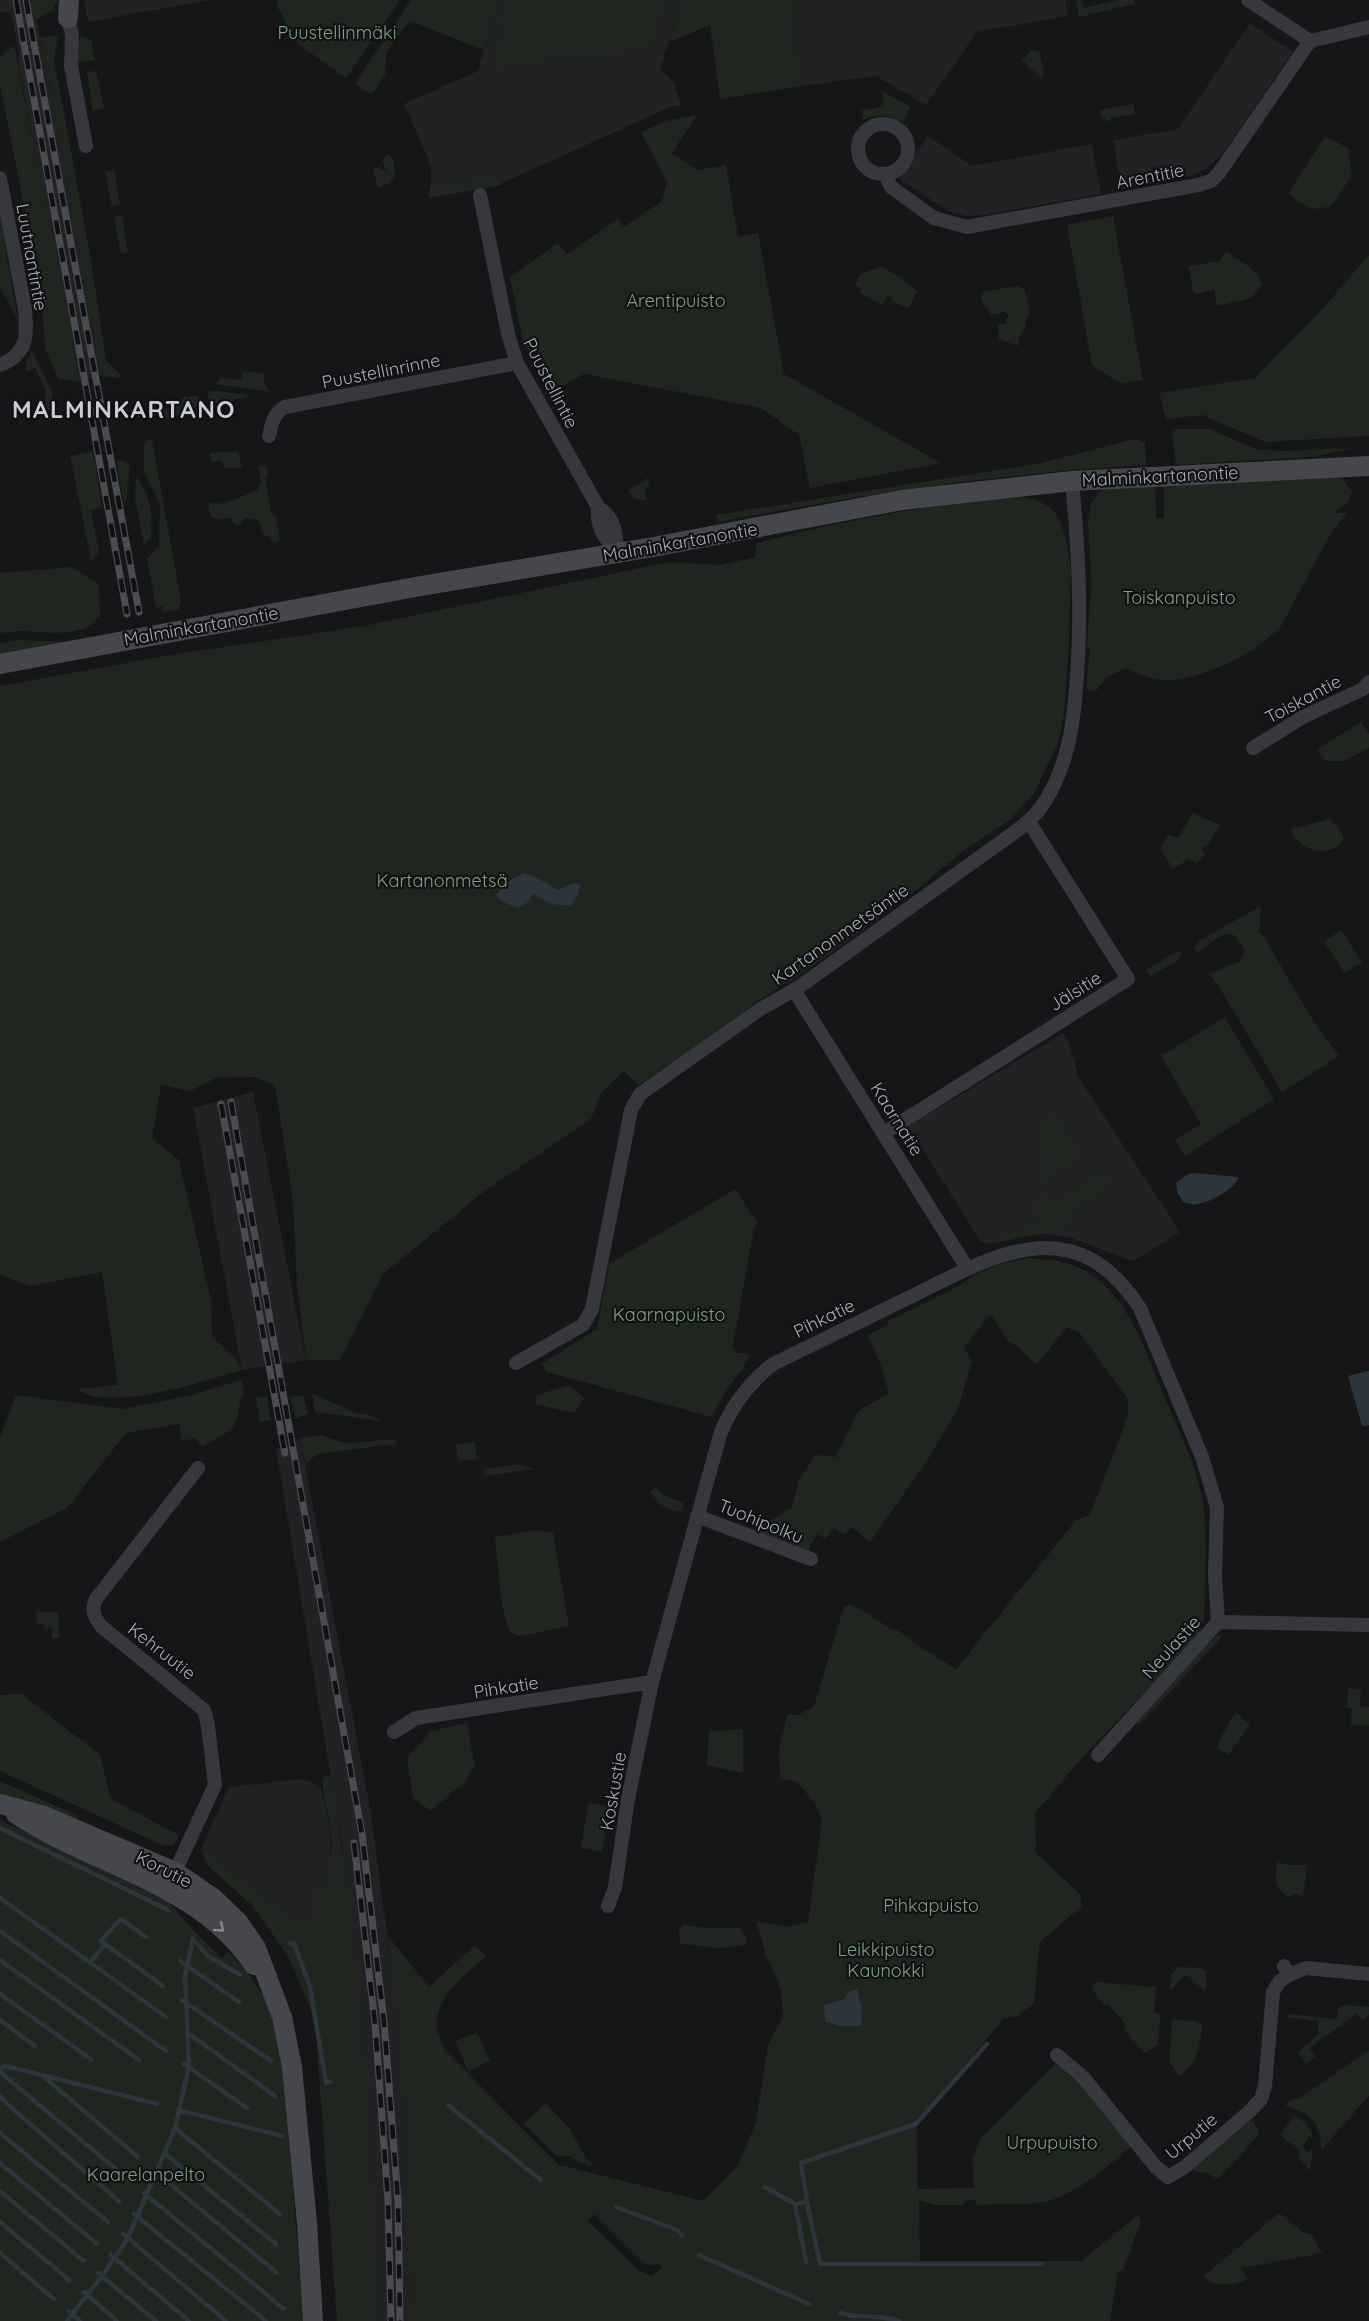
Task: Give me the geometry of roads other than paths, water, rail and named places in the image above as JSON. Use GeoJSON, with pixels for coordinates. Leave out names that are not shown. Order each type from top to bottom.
{"type":"FeatureCollection","features":[{"type":"Feature","properties":{"kind":"main road","name":"Malminkartanontie"},"geometry":{"type":"LineString","coordinates":[[0,664],[902,500],[1072,481],[1368,465]]}},
{"type":"Feature","properties":{"kind":"main road","name":"Korutie"},"geometry":{"type":"LineString","coordinates":[[1,1805],[38,1829],[171,1880],[190,1903],[225,1932],[249,1957],[273,1995],[282,2017],[292,2067],[314,2321]]}},
{"type":"Feature","properties":{"kind":"street"},"geometry":{"type":"LineString","coordinates":[[1248,0],[1310,41],[1369,27]]}},
{"type":"Feature","properties":{"kind":"street"},"geometry":{"type":"LineString","coordinates":[[68,9],[72,35],[71,66],[86,146]]}},
{"type":"Feature","properties":{"kind":"street","name":"Arentitie"},"geometry":{"type":"LineString","coordinates":[[885,174],[891,187],[934,218],[967,227],[1211,181],[1219,173],[1310,41]]}},
{"type":"Feature","properties":{"kind":"street","name":"Luutnantintie"},"geometry":{"type":"LineString","coordinates":[[0,178],[25,309],[26,330],[25,341],[20,352],[12,360],[0,365]]}},
{"type":"Feature","properties":{"kind":"street","name":"Puustellintie"},"geometry":{"type":"LineString","coordinates":[[480,195],[508,334],[517,363],[598,507],[597,521],[600,531],[617,553]]}},
{"type":"Feature","properties":{"kind":"street","name":"Puustellinrinne"},"geometry":{"type":"LineString","coordinates":[[269,436],[274,416],[285,407],[517,363]]}},
{"type":"Feature","properties":{"kind":"street","name":"Kartanonmetsäntie"},"geometry":{"type":"LineString","coordinates":[[516,1363],[582,1325],[592,1309],[634,1102],[661,1079],[759,1010],[794,990],[1029,822],[1044,804],[1066,755],[1074,725],[1081,604],[1072,481]]}},
{"type":"Feature","properties":{"kind":"street","name":"Toiskantie"},"geometry":{"type":"LineString","coordinates":[[1253,748],[1309,713],[1363,689],[1369,682]]}},
{"type":"Feature","properties":{"kind":"street","name":"Jälsitie"},"geometry":{"type":"LineString","coordinates":[[884,1133],[1128,979],[1029,822]]}},
{"type":"Feature","properties":{"kind":"street","name":"Kaarnatie"},"geometry":{"type":"LineString","coordinates":[[794,990],[967,1268]]}},
{"type":"Feature","properties":{"kind":"street","name":"Pihkatie"},"geometry":{"type":"LineString","coordinates":[[394,1732],[416,1718],[652,1682],[707,1477],[725,1421],[736,1401],[756,1377],[773,1364],[967,1268],[1018,1250],[1060,1249],[1092,1260],[1130,1294],[1150,1329],[1202,1458],[1217,1506],[1215,1576],[1218,1622]]}},
{"type":"Feature","properties":{"kind":"street","name":"Kehruutie"},"geometry":{"type":"LineString","coordinates":[[171,1880],[215,1785],[204,1710],[101,1626],[93,1613],[93,1606],[96,1599],[198,1468]]}},
{"type":"Feature","properties":{"kind":"street","name":"Tuohipolku"},"geometry":{"type":"LineString","coordinates":[[697,1516],[811,1559]]}},
{"type":"Feature","properties":{"kind":"street","name":"Neulastie"},"geometry":{"type":"LineString","coordinates":[[1098,1755],[1218,1622],[1369,1625]]}},
{"type":"Feature","properties":{"kind":"street","name":"Koskustie"},"geometry":{"type":"LineString","coordinates":[[608,1906],[615,1887],[628,1799],[652,1682]]}},
{"type":"Feature","properties":{"kind":"street","name":"Urputie"},"geometry":{"type":"LineString","coordinates":[[1057,2055],[1083,2077],[1156,2168],[1168,2177],[1185,2167],[1258,2103],[1265,2086],[1273,1992],[1286,1971],[1306,1968],[1369,1974]]}},
{"type":"Feature","properties":{"kind":"waterway"},"geometry":{"type":"LineString","coordinates":[[0,1828],[168,1910]]}},
{"type":"Feature","properties":{"kind":"waterway"},"geometry":{"type":"LineString","coordinates":[[0,1898],[166,2017]]}},
{"type":"Feature","properties":{"kind":"waterway"},"geometry":{"type":"LineString","coordinates":[[146,1937],[121,1919],[101,1941],[163,1986]]}},
{"type":"Feature","properties":{"kind":"waterway"},"geometry":{"type":"LineString","coordinates":[[0,1931],[166,2051]]}},
{"type":"Feature","properties":{"kind":"waterway"},"geometry":{"type":"LineString","coordinates":[[193,1939],[208,1956],[240,1975]]}},
{"type":"Feature","properties":{"kind":"waterway"},"geometry":{"type":"LineString","coordinates":[[67,2321],[128,2238],[175,2128],[189,2067],[185,1975],[193,1939]]}},
{"type":"Feature","properties":{"kind":"waterway"},"geometry":{"type":"LineString","coordinates":[[290,1944],[294,1943],[310,1987],[326,2083],[330,2082]]}},
{"type":"Feature","properties":{"kind":"waterway"},"geometry":{"type":"LineString","coordinates":[[90,1963],[105,1944]]}},
{"type":"Feature","properties":{"kind":"waterway"},"geometry":{"type":"LineString","coordinates":[[0,1960],[139,2060]]}},
{"type":"Feature","properties":{"kind":"waterway"},"geometry":{"type":"LineString","coordinates":[[180,1961],[239,2002]]}},
{"type":"Feature","properties":{"kind":"waterway"},"geometry":{"type":"LineString","coordinates":[[0,1994],[92,2060]]}},
{"type":"Feature","properties":{"kind":"waterway"},"geometry":{"type":"LineString","coordinates":[[182,2000],[271,2061]]}},
{"type":"Feature","properties":{"kind":"waterway"},"geometry":{"type":"LineString","coordinates":[[0,2020],[35,2046]]}},
{"type":"Feature","properties":{"kind":"waterway"},"geometry":{"type":"LineString","coordinates":[[188,2033],[275,2096]]}},
{"type":"Feature","properties":{"kind":"waterway"},"geometry":{"type":"LineString","coordinates":[[807,2202],[801,2163],[916,2124],[987,2044]]}},
{"type":"Feature","properties":{"kind":"waterway"},"geometry":{"type":"LineString","coordinates":[[184,2064],[247,2108]]}},
{"type":"Feature","properties":{"kind":"waterway"},"geometry":{"type":"LineString","coordinates":[[0,2069],[6,2066],[157,2104]]}},
{"type":"Feature","properties":{"kind":"waterway"},"geometry":{"type":"LineString","coordinates":[[0,2072],[129,2180]]}},
{"type":"Feature","properties":{"kind":"waterway"},"geometry":{"type":"LineString","coordinates":[[44,2077],[138,2157]]}},
{"type":"Feature","properties":{"kind":"waterway"},"geometry":{"type":"LineString","coordinates":[[0,2096],[119,2201]]}},
{"type":"Feature","properties":{"kind":"waterway"},"geometry":{"type":"LineString","coordinates":[[448,2105],[541,2180]]}},
{"type":"Feature","properties":{"kind":"waterway"},"geometry":{"type":"LineString","coordinates":[[178,2110],[282,2136]]}},
{"type":"Feature","properties":{"kind":"waterway"},"geometry":{"type":"LineString","coordinates":[[175,2128],[280,2214]]}},
{"type":"Feature","properties":{"kind":"waterway"},"geometry":{"type":"LineString","coordinates":[[0,2133],[108,2222]]}},
{"type":"Feature","properties":{"kind":"waterway"},"geometry":{"type":"LineString","coordinates":[[164,2153],[276,2244]]}},
{"type":"Feature","properties":{"kind":"waterway"},"geometry":{"type":"LineString","coordinates":[[0,2163],[96,2243]]}},
{"type":"Feature","properties":{"kind":"waterway"},"geometry":{"type":"LineString","coordinates":[[153,2170],[276,2272]]}},
{"type":"Feature","properties":{"kind":"waterway"},"geometry":{"type":"LineString","coordinates":[[765,2187],[795,2204],[807,2202],[820,2264],[1041,2264]]}},
{"type":"Feature","properties":{"kind":"waterway"},"geometry":{"type":"LineString","coordinates":[[0,2191],[84,2261]]}},
{"type":"Feature","properties":{"kind":"waterway"},"geometry":{"type":"LineString","coordinates":[[144,2193],[284,2309]]}},
{"type":"Feature","properties":{"kind":"waterway"},"geometry":{"type":"LineString","coordinates":[[795,2204],[806,2262]]}},
{"type":"Feature","properties":{"kind":"waterway"},"geometry":{"type":"LineString","coordinates":[[616,2207],[677,2230],[682,2235]]}},
{"type":"Feature","properties":{"kind":"waterway"},"geometry":{"type":"LineString","coordinates":[[134,2214],[266,2321]]}},
{"type":"Feature","properties":{"kind":"waterway"},"geometry":{"type":"LineString","coordinates":[[0,2222],[69,2280]]}},
{"type":"Feature","properties":{"kind":"waterway"},"geometry":{"type":"LineString","coordinates":[[123,2234],[226,2321]]}},
{"type":"Feature","properties":{"kind":"waterway"},"geometry":{"type":"LineString","coordinates":[[0,2253],[54,2299]]}},
{"type":"Feature","properties":{"kind":"waterway"},"geometry":{"type":"LineString","coordinates":[[111,2255],[189,2321]]}},
{"type":"Feature","properties":{"kind":"waterway"},"geometry":{"type":"LineString","coordinates":[[699,2255],[809,2304]]}},
{"type":"Feature","properties":{"kind":"waterway"},"geometry":{"type":"LineString","coordinates":[[98,2273],[156,2321]]}},
{"type":"Feature","properties":{"kind":"waterway"},"geometry":{"type":"LineString","coordinates":[[84,2292],[117,2321]]}},
{"type":"Feature","properties":{"kind":"waterway"},"geometry":{"type":"LineString","coordinates":[[69,2311],[80,2321]]}},
{"type":"Feature","properties":{"kind":"waterway"},"geometry":{"type":"LineString","coordinates":[[840,2313],[899,2321]]}},
{"type":"Feature","properties":{"kind":"railway"},"geometry":{"type":"LineString","coordinates":[[16,0],[127,614]]}},
{"type":"Feature","properties":{"kind":"railway"},"geometry":{"type":"LineString","coordinates":[[26,0],[139,612]]}},
{"type":"Feature","properties":{"kind":"railway"},"geometry":{"type":"LineString","coordinates":[[231,1102],[362,1834],[384,2022],[398,2200],[400,2321]]}},
{"type":"Feature","properties":{"kind":"railway"},"geometry":{"type":"LineString","coordinates":[[221,1104],[285,1453]]}},
{"type":"Feature","properties":{"kind":"railway"},"geometry":{"type":"LineString","coordinates":[[354,1843],[375,2023],[388,2200],[391,2321]]}},
{"type":"Feature","properties":{"kind":"district","name":"MALMINKARTANO"},"geometry":{"type":"Point","coordinates":[124,409]}},
{"type":"Feature","properties":{"kind":"park label","name":"Puustellinmäki"},"geometry":{"type":"Point","coordinates":[337,32]}},
{"type":"Feature","properties":{"kind":"park label","name":"Arentipuisto"},"geometry":{"type":"Point","coordinates":[676,300]}},
{"type":"Feature","properties":{"kind":"park label","name":"Toiskanpuisto"},"geometry":{"type":"Point","coordinates":[1179,597]}},
{"type":"Feature","properties":{"kind":"park label","name":"Kartanonmetsä"},"geometry":{"type":"Point","coordinates":[442,880]}},
{"type":"Feature","properties":{"kind":"park label","name":"Kaarnapuisto"},"geometry":{"type":"Point","coordinates":[669,1314]}},
{"type":"Feature","properties":{"kind":"park label","name":"Pihkapuisto"},"geometry":{"type":"Point","coordinates":[931,1905]}},
{"type":"Feature","properties":{"kind":"park label","name":"Leikkipuisto Kaunokki"},"geometry":{"type":"Point","coordinates":[886,1959]}},
{"type":"Feature","properties":{"kind":"park label","name":"Urpupuisto"},"geometry":{"type":"Point","coordinates":[1052,2142]}},
{"type":"Feature","properties":{"kind":"park label","name":"Kaarelanpelto"},"geometry":{"type":"Point","coordinates":[146,2174]}}]}
